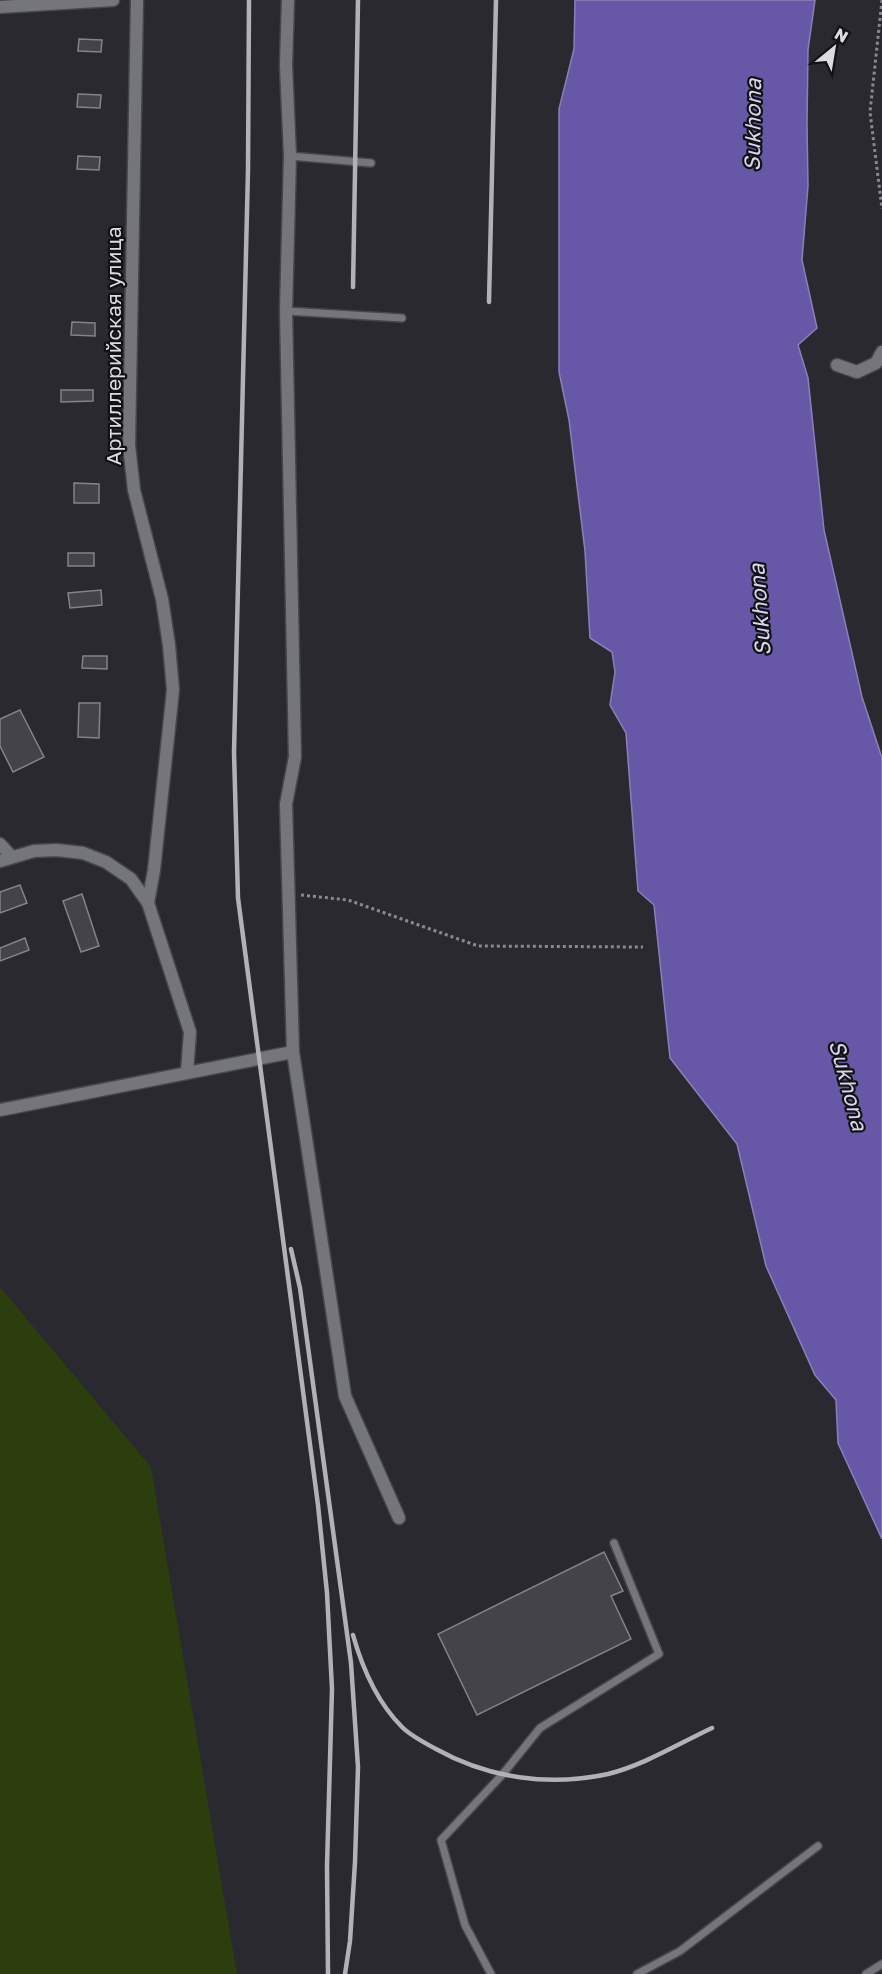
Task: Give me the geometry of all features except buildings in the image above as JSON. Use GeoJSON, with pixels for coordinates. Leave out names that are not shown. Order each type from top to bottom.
{"type":"FeatureCollection","features":[{"type":"Feature","properties":{"kind":"street"},"geometry":{"type":"LineString","coordinates":[[0,7],[113,0]]}},
{"type":"Feature","properties":{"kind":"street","name":"Артиллерийская улица"},"geometry":{"type":"LineString","coordinates":[[137,0],[129,445],[134,490],[162,599],[173,690],[154,870],[148,903]]}},
{"type":"Feature","properties":{"kind":"street"},"geometry":{"type":"LineString","coordinates":[[288,0],[286,65],[290,156],[286,311],[295,757],[286,804],[293,1052],[345,1396],[399,1518]]}},
{"type":"Feature","properties":{"kind":"street"},"geometry":{"type":"LineString","coordinates":[[837,365],[856,372],[876,363],[882,352]]}},
{"type":"Feature","properties":{"kind":"street"},"geometry":{"type":"LineString","coordinates":[[0,844],[6,859]]}},
{"type":"Feature","properties":{"kind":"street","name":"Артиллерийская улица"},"geometry":{"type":"LineString","coordinates":[[6,859],[34,851],[57,850],[94,857],[131,879],[148,903],[190,1032],[187,1072]]}},
{"type":"Feature","properties":{"kind":"street"},"geometry":{"type":"LineString","coordinates":[[0,1110],[293,1052]]}},
{"type":"Feature","properties":{"kind":"lane"},"geometry":{"type":"LineString","coordinates":[[290,156],[371,163]]}},
{"type":"Feature","properties":{"kind":"lane"},"geometry":{"type":"LineString","coordinates":[[286,311],[402,318]]}},
{"type":"Feature","properties":{"kind":"lane"},"geometry":{"type":"LineString","coordinates":[[491,1974],[465,1925],[441,1840],[502,1775],[540,1728],[659,1654],[614,1544]]}},
{"type":"Feature","properties":{"kind":"lane"},"geometry":{"type":"LineString","coordinates":[[637,1974],[680,1951],[818,1846]]}},
{"type":"Feature","properties":{"kind":"lane"},"geometry":{"type":"LineString","coordinates":[[866,1974],[882,1965]]}},
{"type":"Feature","properties":{"kind":"path"},"geometry":{"type":"LineString","coordinates":[[882,0],[870,112],[882,209]]}},
{"type":"Feature","properties":{"kind":"path"},"geometry":{"type":"LineString","coordinates":[[288,894],[348,900],[478,946],[643,947]]}},
{"type":"Feature","properties":{"kind":"green space"},"geometry":{"type":"Polygon","coordinates":[[[0,1287],[151,1467],[237,1974],[0,1974],[0,1287]]]}},
{"type":"Feature","properties":{"kind":"water","name":"Sukhona"},"geometry":{"type":"Polygon","coordinates":[[[575,0],[815,0],[808,50],[808,186],[802,260],[817,328],[798,345],[808,378],[824,530],[862,697],[882,758],[882,1539],[838,1443],[836,1400],[815,1375],[766,1266],[737,1144],[670,1058],[654,905],[638,891],[626,733],[610,705],[615,672],[612,652],[590,638],[585,551],[569,420],[559,372],[559,109],[574,49],[575,0]]]}},
{"type":"Feature","properties":{"kind":"railway"},"geometry":{"type":"LineString","coordinates":[[249,0],[248,170],[234,752],[238,898],[318,1505],[327,1593],[332,1689],[327,1866],[328,1974]]}},
{"type":"Feature","properties":{"kind":"railway"},"geometry":{"type":"LineString","coordinates":[[353,287],[358,0]]}},
{"type":"Feature","properties":{"kind":"railway"},"geometry":{"type":"LineString","coordinates":[[489,302],[496,0]]}},
{"type":"Feature","properties":{"kind":"railway"},"geometry":{"type":"LineString","coordinates":[[291,1249],[300,1288],[351,1663],[358,1767],[355,1862],[350,1941],[345,1974]]}},
{"type":"Feature","properties":{"kind":"railway"},"geometry":{"type":"LineString","coordinates":[[353,1635],[361,1660],[378,1696],[402,1727],[418,1739],[456,1759],[498,1773],[564,1780],[608,1774],[648,1760],[712,1728]]}}]}
